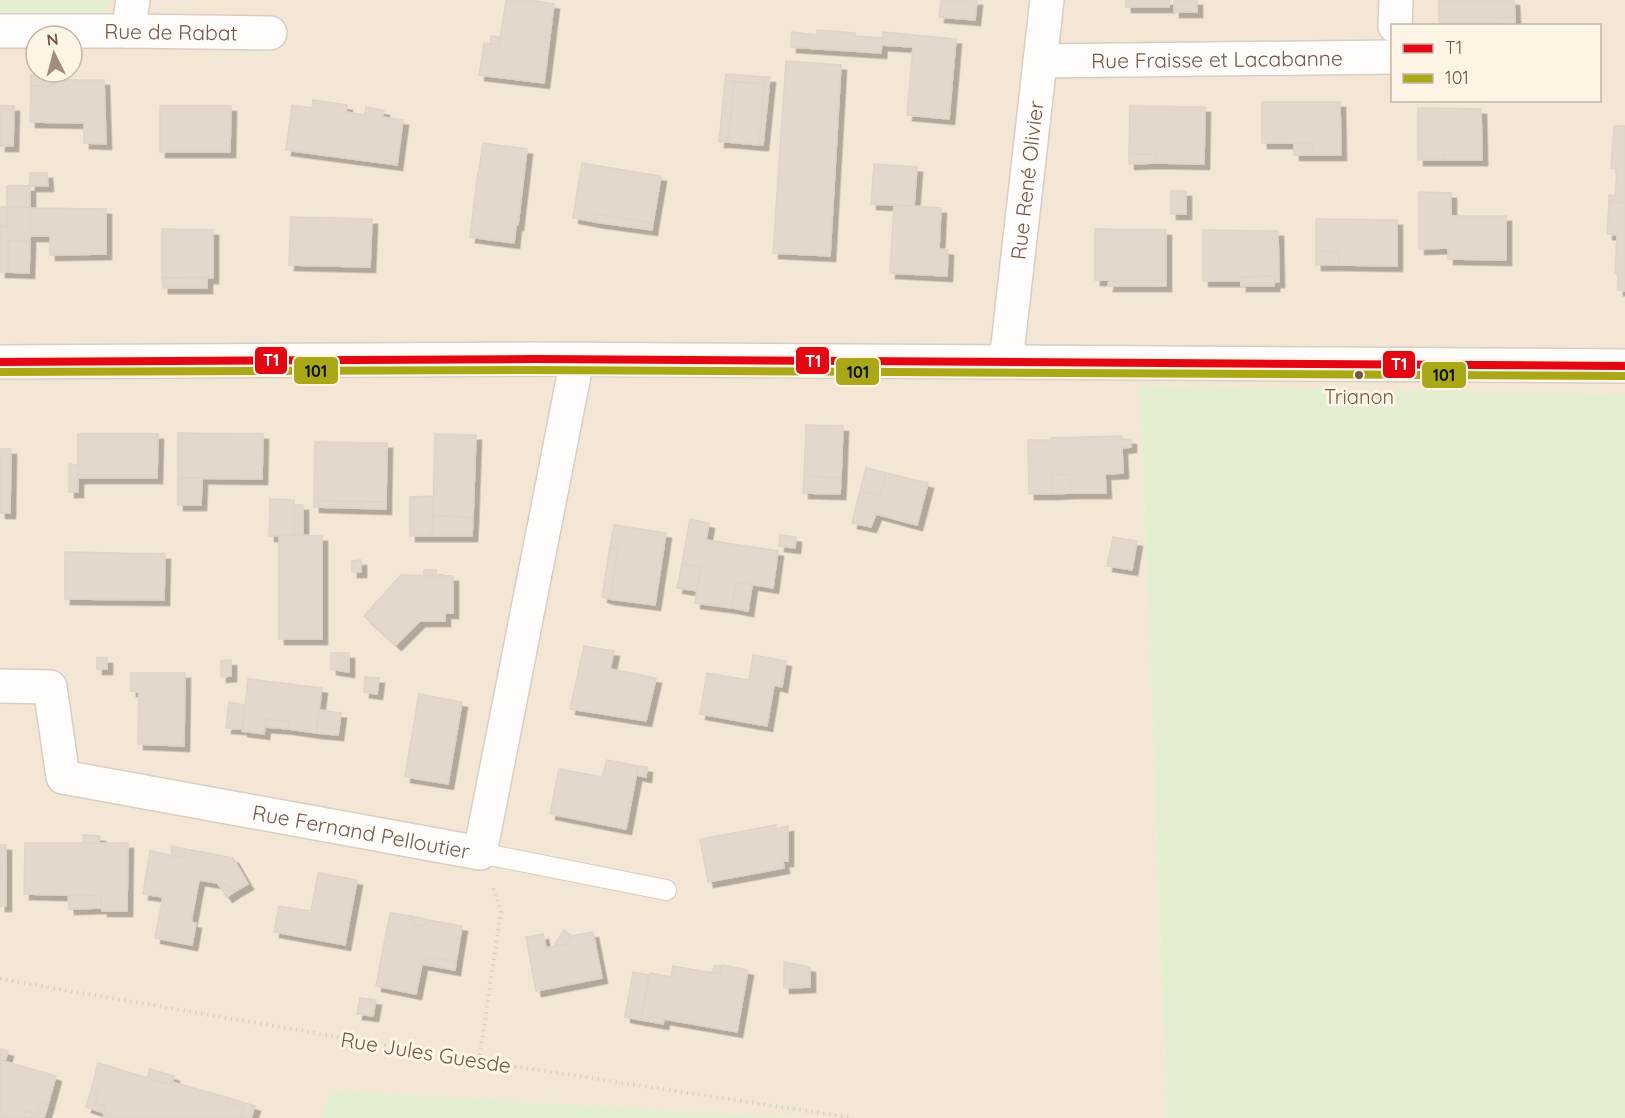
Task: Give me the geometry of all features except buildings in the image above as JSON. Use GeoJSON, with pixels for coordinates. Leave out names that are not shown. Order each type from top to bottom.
{"type":"FeatureCollection","features":[{"type":"Feature","properties":{"kind":"street","name":"Rue René Olivier"},"geometry":{"type":"LineString","coordinates":[[1006,362],[1047,0]]}},
{"type":"Feature","properties":{"kind":"street"},"geometry":{"type":"LineString","coordinates":[[1395,24],[1396,0]]}},
{"type":"Feature","properties":{"kind":"street","name":"Rue de Rabat"},"geometry":{"type":"LineString","coordinates":[[0,31],[130,15],[270,33]]}},
{"type":"Feature","properties":{"kind":"street","name":"Rue Fraisse et Lacabanne"},"geometry":{"type":"LineString","coordinates":[[1040,61],[1391,57]]}},
{"type":"Feature","properties":{"kind":"street"},"geometry":{"type":"LineString","coordinates":[[0,362],[577,360],[1625,366]]}},
{"type":"Feature","properties":{"kind":"street","name":"Rue Fernand Pelloutier"},"geometry":{"type":"LineString","coordinates":[[0,686],[51,687],[63,777],[480,854],[577,360]]}},
{"type":"Feature","properties":{"kind":"lane"},"geometry":{"type":"LineString","coordinates":[[480,854],[666,890]]}},
{"type":"Feature","properties":{"kind":"path"},"geometry":{"type":"LineString","coordinates":[[479,1061],[501,911],[480,854]]}},
{"type":"Feature","properties":{"kind":"path","name":"Rue Jules Guesde"},"geometry":{"type":"LineString","coordinates":[[0,979],[479,1061],[854,1118]]}},
{"type":"Feature","properties":{"kind":"shaded area"},"geometry":{"type":"Polygon","coordinates":[[[0,0],[1625,0],[1625,394],[1140,386],[1167,1118],[795,1118],[331,1090],[321,1118],[0,1118],[0,0]]]}},
{"type":"Feature","properties":{"kind":"green space"},"geometry":{"type":"Polygon","coordinates":[[[0,0],[110,0],[101,13],[94,17],[0,18],[0,0]]]}},
{"type":"Feature","properties":{"kind":"green space"},"geometry":{"type":"Polygon","coordinates":[[[1140,386],[1625,394],[1625,1118],[1167,1118],[1140,386]]]}},
{"type":"Feature","properties":{"kind":"green space"},"geometry":{"type":"Polygon","coordinates":[[[331,1090],[795,1118],[321,1118],[331,1090]]]}},
{"type":"Feature","properties":{"kind":"transit line","name":"T1"},"geometry":{"type":"LineString","coordinates":[[0,362],[535,359],[1625,366]]}},
{"type":"Feature","properties":{"kind":"transit line","name":"101"},"geometry":{"type":"LineString","coordinates":[[0,372],[535,370],[1625,376]]}},
{"type":"Feature","properties":{"kind":"place","name":"Trianon"},"geometry":{"type":"Point","coordinates":[1359,375]}}]}
